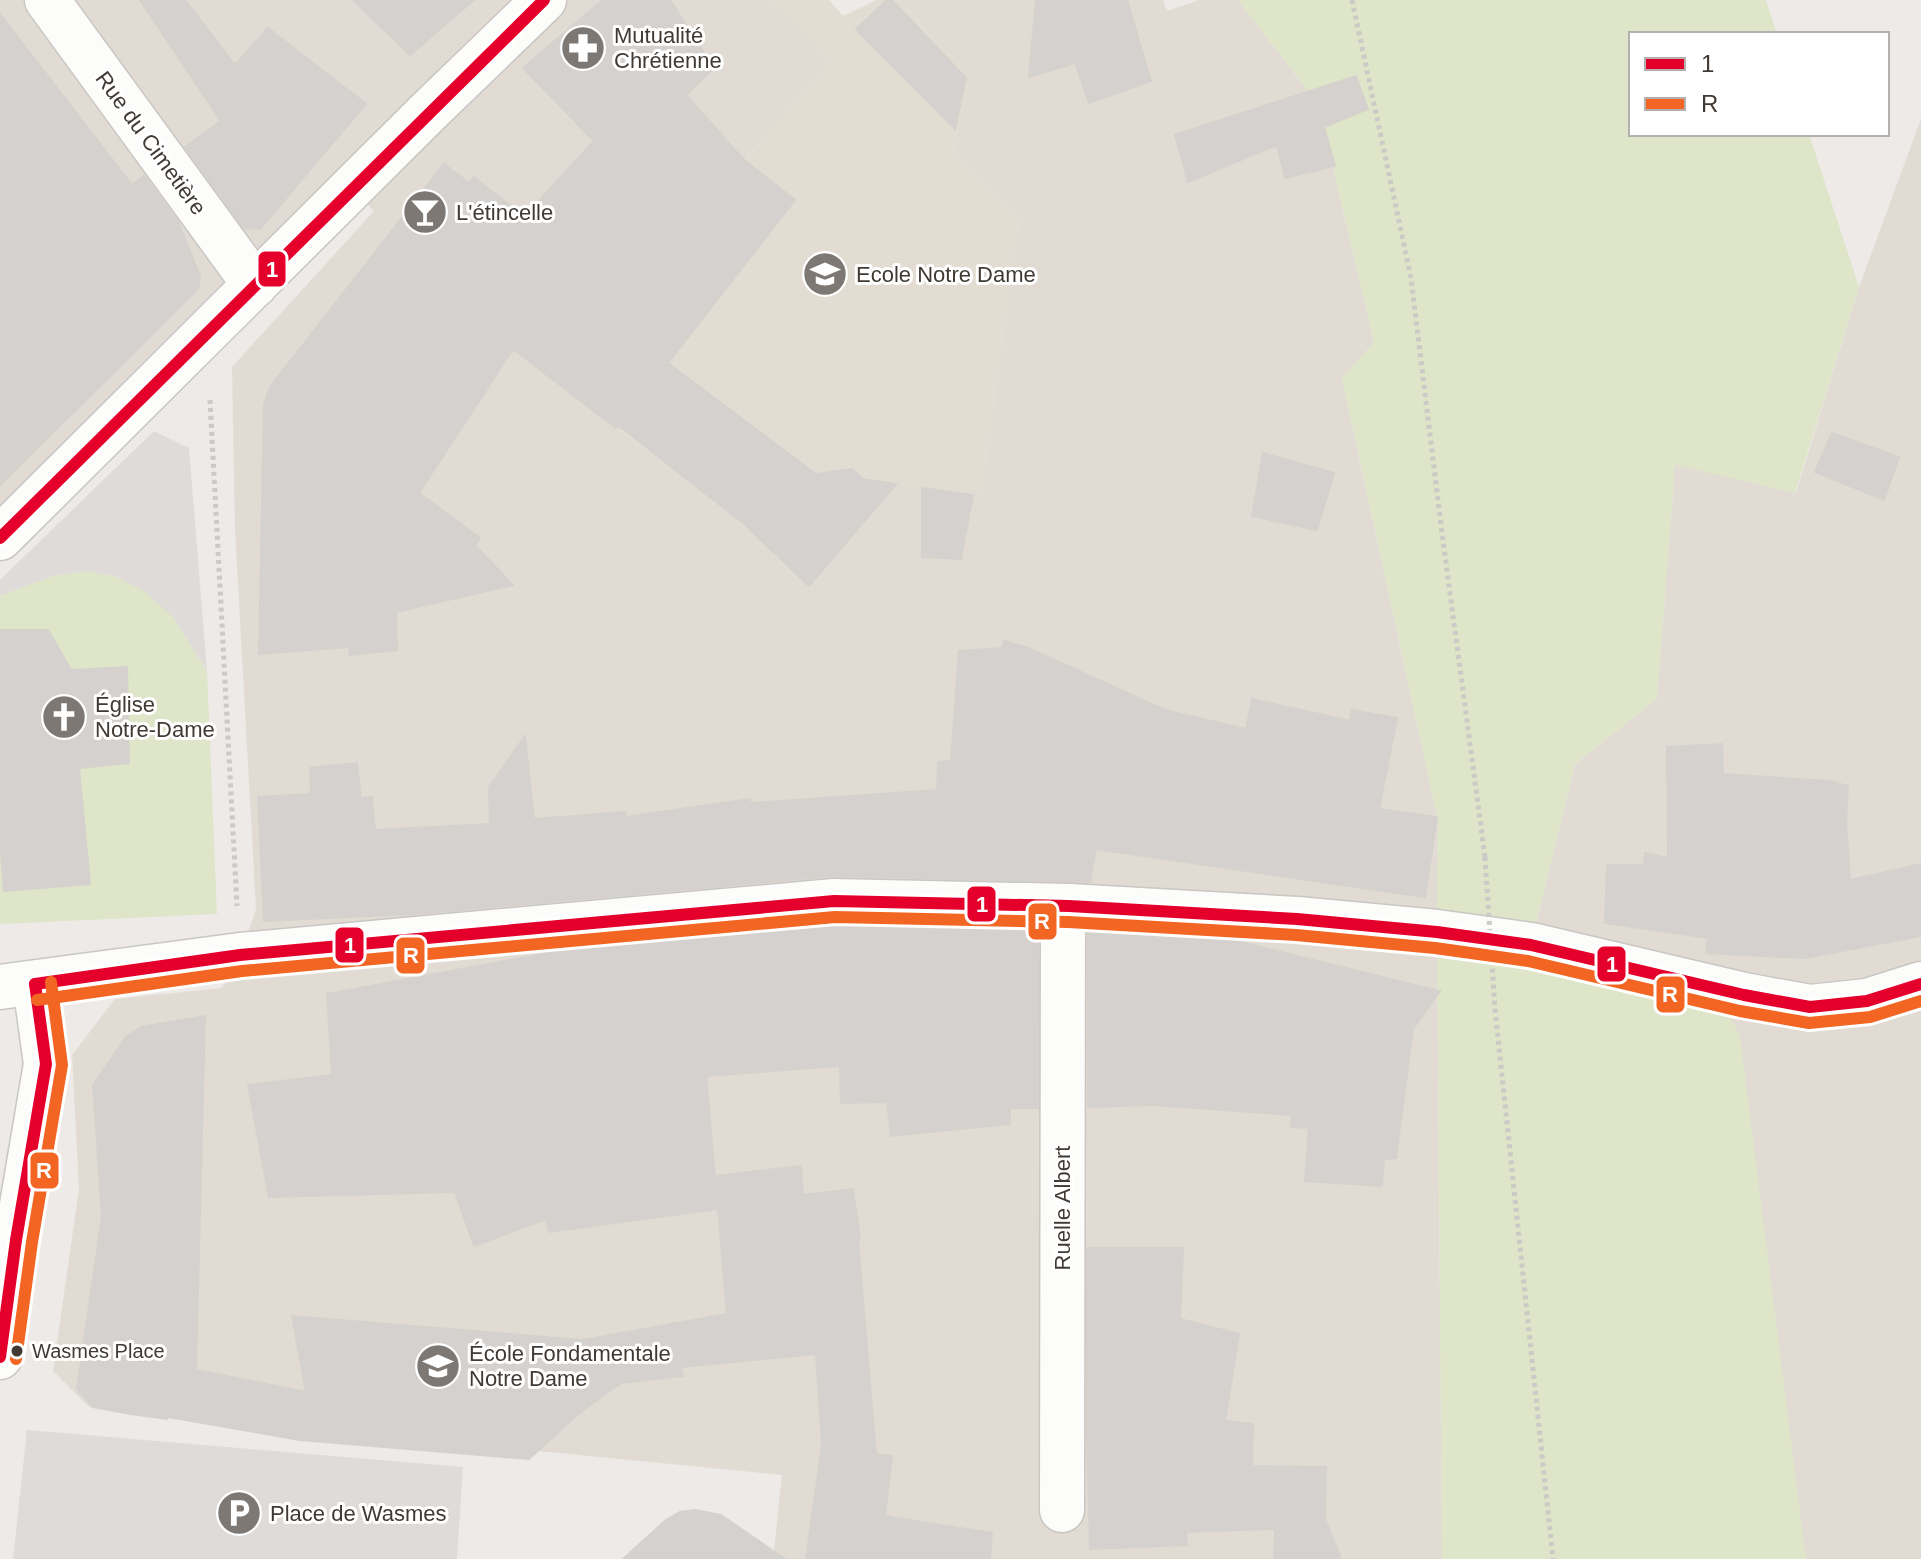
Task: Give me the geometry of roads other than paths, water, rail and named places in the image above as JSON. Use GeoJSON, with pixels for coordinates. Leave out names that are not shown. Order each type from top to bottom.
{"type":"FeatureCollection","features":[{"type":"Feature","properties":{"kind":"street","name":"Rue du Cimetière"},"geometry":{"type":"LineString","coordinates":[[47,0],[255,285]]}},
{"type":"Feature","properties":{"kind":"street"},"geometry":{"type":"LineString","coordinates":[[0,538],[544,0]]}},
{"type":"Feature","properties":{"kind":"street"},"geometry":{"type":"LineString","coordinates":[[0,1357],[46,1064],[18,985],[240,955],[834,901],[1063,907],[1297,919],[1437,932],[1531,945],[1744,995],[1810,1007],[1867,1001],[1921,984]]}},
{"type":"Feature","properties":{"kind":"street","name":"Ruelle Albert"},"geometry":{"type":"LineString","coordinates":[[1062,1510],[1063,907]]}},
{"type":"Feature","properties":{"kind":"street"},"geometry":{"type":"LineString","coordinates":[[0,1188],[16,1240]]}},
{"type":"Feature","properties":{"kind":"place","name":"Mutualité Chrétienne"},"geometry":{"type":"Point","coordinates":[583,48]}},
{"type":"Feature","properties":{"kind":"place","name":"L'étincelle"},"geometry":{"type":"Point","coordinates":[425,212]}},
{"type":"Feature","properties":{"kind":"place","name":"Ecole Notre Dame"},"geometry":{"type":"Point","coordinates":[825,274]}},
{"type":"Feature","properties":{"kind":"place","name":"Église Notre-Dame"},"geometry":{"type":"Point","coordinates":[64,717]}},
{"type":"Feature","properties":{"kind":"place","name":"Wasmes Place"},"geometry":{"type":"Point","coordinates":[17,1351]}},
{"type":"Feature","properties":{"kind":"place","name":"École Fondamentale Notre Dame"},"geometry":{"type":"Point","coordinates":[438,1366]}},
{"type":"Feature","properties":{"kind":"place","name":"Place de Wasmes"},"geometry":{"type":"Point","coordinates":[239,1513]}}]}
